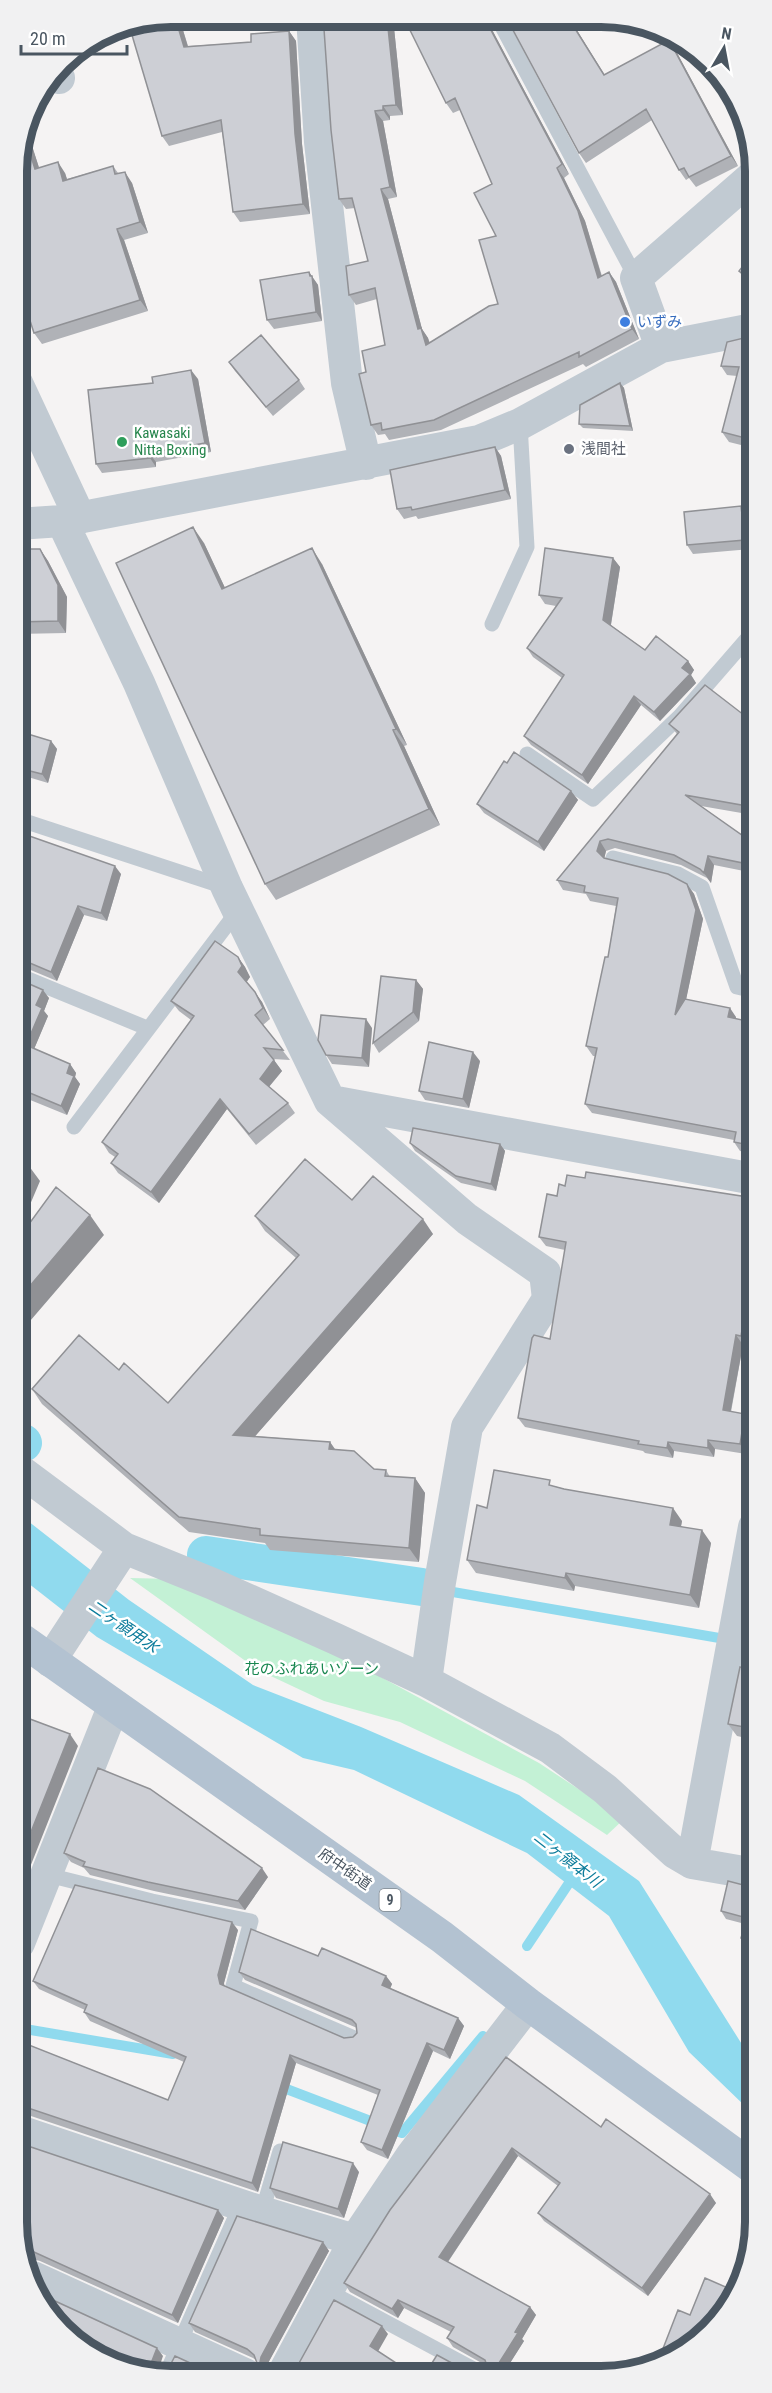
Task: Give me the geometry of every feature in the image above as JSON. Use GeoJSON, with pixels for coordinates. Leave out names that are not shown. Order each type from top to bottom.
{"type":"FeatureCollection","features":[{"type":"Feature","properties":{"kind":"main road","name":"府中街道"},"geometry":{"type":"LineString","coordinates":[[27,1644],[442,1937],[528,2004],[745,2162]]}},
{"type":"Feature","properties":{"kind":"street"},"geometry":{"type":"LineString","coordinates":[[313,27],[320,142],[346,383],[366,464]]}},
{"type":"Feature","properties":{"kind":"street"},"geometry":{"type":"LineString","coordinates":[[661,347],[636,278],[745,183]]}},
{"type":"Feature","properties":{"kind":"street"},"geometry":{"type":"LineString","coordinates":[[27,523],[71,520],[479,441],[520,424],[661,347],[745,331]]}},
{"type":"Feature","properties":{"kind":"street"},"geometry":{"type":"LineString","coordinates":[[27,408],[139,683],[233,898],[330,1101],[467,1219],[545,1273],[548,1299],[467,1427],[440,1582],[426,1681]]}},
{"type":"Feature","properties":{"kind":"street"},"geometry":{"type":"LineString","coordinates":[[330,1101],[745,1177]]}},
{"type":"Feature","properties":{"kind":"street"},"geometry":{"type":"LineString","coordinates":[[27,1477],[119,1556],[213,1584],[426,1681],[550,1748],[605,1790],[675,1853],[692,1863],[745,1872]]}},
{"type":"Feature","properties":{"kind":"street"},"geometry":{"type":"LineString","coordinates":[[50,1661],[119,1556]]}},
{"type":"Feature","properties":{"kind":"street"},"geometry":{"type":"LineString","coordinates":[[692,1863],[745,1576]]}},
{"type":"Feature","properties":{"kind":"street"},"geometry":{"type":"LineString","coordinates":[[27,1924],[114,1705]]}},
{"type":"Feature","properties":{"kind":"street"},"geometry":{"type":"LineString","coordinates":[[287,2366],[355,2240],[412,2155],[528,2004]]}},
{"type":"Feature","properties":{"kind":"street"},"geometry":{"type":"LineString","coordinates":[[27,2134],[355,2240]]}},
{"type":"Feature","properties":{"kind":"street"},"geometry":{"type":"LineString","coordinates":[[40,2280],[227,2366]]}},
{"type":"Feature","properties":{"kind":"lane"},"geometry":{"type":"LineString","coordinates":[[502,27],[636,278]]}},
{"type":"Feature","properties":{"kind":"lane"},"geometry":{"type":"LineString","coordinates":[[492,624],[527,547],[520,424]]}},
{"type":"Feature","properties":{"kind":"lane"},"geometry":{"type":"LineString","coordinates":[[527,754],[593,799],[680,716],[745,641]]}},
{"type":"Feature","properties":{"kind":"lane"},"geometry":{"type":"LineString","coordinates":[[27,822],[233,898],[147,1028],[74,1127]]}},
{"type":"Feature","properties":{"kind":"lane"},"geometry":{"type":"LineString","coordinates":[[613,858],[678,874],[702,887],[737,987],[745,989]]}},
{"type":"Feature","properties":{"kind":"lane"},"geometry":{"type":"LineString","coordinates":[[27,979],[147,1028]]}},
{"type":"Feature","properties":{"kind":"lane"},"geometry":{"type":"LineString","coordinates":[[48,1875],[152,1901],[251,1921],[233,1986],[354,2038]]}},
{"type":"Feature","properties":{"kind":"lane"},"geometry":{"type":"LineString","coordinates":[[169,2366],[280,2151]]}},
{"type":"Feature","properties":{"kind":"lane"},"geometry":{"type":"LineString","coordinates":[[328,2291],[468,2366]]}},
{"type":"Feature","properties":{"kind":"green space","name":"花のふれあいゾーン"},"geometry":{"type":"Polygon","coordinates":[[[130,1578],[174,1579],[346,1658],[539,1763],[624,1819],[607,1835],[525,1781],[400,1722],[324,1701],[258,1670],[130,1578]]]}},
{"type":"Feature","properties":{"kind":"water"},"geometry":{"type":"Polygon","coordinates":[[[27,1520],[129,1600],[253,1685],[361,1727],[519,1795],[639,1881],[745,2049],[745,2106],[689,2052],[609,1916],[527,1853],[354,1770],[303,1758],[97,1637],[27,1582],[27,1520]]]}},
{"type":"Feature","properties":{"kind":"building"},"geometry":{"type":"Polygon","coordinates":[[[161,27],[178,27],[184,47],[251,42],[251,34],[289,31],[295,134],[303,204],[233,212],[221,120],[162,136],[131,33],[161,27]]]}},
{"type":"Feature","properties":{"kind":"building"},"geometry":{"type":"Polygon","coordinates":[[[388,27],[396,105],[383,106],[383,110],[375,111],[390,187],[381,189],[418,329],[421,328],[426,345],[489,306],[498,304],[479,240],[496,236],[474,193],[492,184],[455,98],[446,103],[408,27],[489,27],[562,164],[557,168],[578,211],[598,278],[609,272],[632,329],[579,357],[579,352],[434,420],[382,430],[381,423],[371,425],[359,374],[366,372],[362,351],[385,345],[375,288],[349,295],[346,266],[368,261],[352,198],[339,199],[331,130],[324,29],[388,27]]]}},
{"type":"Feature","properties":{"kind":"building"},"geometry":{"type":"Polygon","coordinates":[[[511,27],[574,27],[604,75],[665,42],[672,45],[731,156],[689,177],[684,168],[679,170],[646,109],[579,153],[511,27]]]}},
{"type":"Feature","properties":{"kind":"building"},"geometry":{"type":"Polygon","coordinates":[[[29,149],[35,169],[58,162],[63,181],[113,166],[115,174],[125,172],[140,222],[117,229],[140,300],[34,333],[27,311],[29,149]]]}},
{"type":"Feature","properties":{"kind":"building"},"geometry":{"type":"Polygon","coordinates":[[[745,263],[745,276],[739,271],[745,263]]]}},
{"type":"Feature","properties":{"kind":"building"},"geometry":{"type":"Polygon","coordinates":[[[309,272],[312,276],[316,312],[267,320],[260,280],[309,272]]]}},
{"type":"Feature","properties":{"kind":"building"},"geometry":{"type":"Polygon","coordinates":[[[261,335],[299,380],[266,407],[229,362],[261,335]]]}},
{"type":"Feature","properties":{"kind":"building"},"geometry":{"type":"Polygon","coordinates":[[[745,338],[745,438],[722,432],[739,367],[721,366],[727,342],[745,338]]]}},
{"type":"Feature","properties":{"kind":"building"},"geometry":{"type":"Polygon","coordinates":[[[191,370],[205,443],[149,453],[150,458],[96,464],[88,390],[153,383],[152,377],[191,370]]]}},
{"type":"Feature","properties":{"kind":"building"},"geometry":{"type":"Polygon","coordinates":[[[620,383],[630,426],[579,424],[580,405],[620,383]]]}},
{"type":"Feature","properties":{"kind":"building"},"geometry":{"type":"Polygon","coordinates":[[[495,447],[505,490],[412,510],[411,507],[397,509],[390,470],[495,447]]]}},
{"type":"Feature","properties":{"kind":"building"},"geometry":{"type":"Polygon","coordinates":[[[741,506],[745,540],[687,545],[684,512],[741,506]]]}},
{"type":"Feature","properties":{"kind":"building"},"geometry":{"type":"Polygon","coordinates":[[[193,527],[222,589],[312,548],[396,729],[393,730],[429,809],[265,884],[116,563],[193,527]]]}},
{"type":"Feature","properties":{"kind":"building"},"geometry":{"type":"Polygon","coordinates":[[[545,548],[613,558],[603,620],[645,650],[656,636],[688,661],[682,668],[690,674],[654,712],[634,696],[582,775],[524,736],[564,675],[527,648],[562,598],[539,595],[545,548]]]}},
{"type":"Feature","properties":{"kind":"building"},"geometry":{"type":"Polygon","coordinates":[[[27,549],[40,549],[58,585],[58,621],[27,622],[27,549]]]}},
{"type":"Feature","properties":{"kind":"building"},"geometry":{"type":"Polygon","coordinates":[[[705,685],[745,716],[745,806],[685,795],[745,837],[745,863],[708,856],[704,873],[674,855],[608,839],[600,841],[597,851],[604,858],[668,874],[687,884],[696,910],[675,1015],[685,999],[730,1008],[728,1017],[745,1021],[745,1144],[734,1142],[736,1132],[585,1104],[597,1048],[586,1046],[605,957],[608,957],[618,898],[584,892],[585,886],[557,880],[679,732],[669,724],[705,685]]]}},
{"type":"Feature","properties":{"kind":"building"},"geometry":{"type":"Polygon","coordinates":[[[27,734],[51,741],[42,774],[27,770],[27,734]]]}},
{"type":"Feature","properties":{"kind":"building"},"geometry":{"type":"Polygon","coordinates":[[[514,752],[571,791],[538,842],[477,804],[504,761],[507,763],[514,752]]]}},
{"type":"Feature","properties":{"kind":"building"},"geometry":{"type":"Polygon","coordinates":[[[27,835],[115,866],[101,913],[78,906],[51,972],[27,962],[27,835]]]}},
{"type":"Feature","properties":{"kind":"building"},"geometry":{"type":"Polygon","coordinates":[[[215,941],[238,957],[242,966],[238,972],[255,992],[263,1008],[255,1015],[283,1050],[264,1048],[274,1060],[260,1079],[288,1103],[249,1134],[220,1099],[151,1192],[111,1163],[118,1154],[102,1142],[194,1016],[171,1001],[215,941]]]}},
{"type":"Feature","properties":{"kind":"building"},"geometry":{"type":"Polygon","coordinates":[[[381,976],[416,980],[413,1012],[373,1043],[381,976]]]}},
{"type":"Feature","properties":{"kind":"building"},"geometry":{"type":"Polygon","coordinates":[[[27,983],[43,990],[36,1005],[42,1008],[27,1043],[27,983]]]}},
{"type":"Feature","properties":{"kind":"building"},"geometry":{"type":"Polygon","coordinates":[[[321,1015],[366,1019],[362,1058],[326,1055],[318,1040],[321,1015]]]}},
{"type":"Feature","properties":{"kind":"building"},"geometry":{"type":"Polygon","coordinates":[[[429,1042],[473,1052],[463,1099],[419,1091],[429,1042]]]}},
{"type":"Feature","properties":{"kind":"building"},"geometry":{"type":"Polygon","coordinates":[[[27,1045],[70,1064],[67,1073],[74,1076],[61,1106],[27,1092],[27,1045]]]}},
{"type":"Feature","properties":{"kind":"building"},"geometry":{"type":"Polygon","coordinates":[[[413,1128],[500,1144],[491,1184],[456,1176],[410,1143],[413,1128]]]}},
{"type":"Feature","properties":{"kind":"building"},"geometry":{"type":"Polygon","coordinates":[[[305,1159],[352,1200],[373,1176],[423,1219],[233,1435],[330,1442],[329,1449],[354,1451],[374,1469],[386,1470],[385,1476],[415,1478],[409,1548],[260,1535],[260,1529],[179,1517],[32,1389],[79,1335],[119,1370],[124,1363],[168,1403],[299,1255],[255,1216],[305,1159]]]}},
{"type":"Feature","properties":{"kind":"building"},"geometry":{"type":"Polygon","coordinates":[[[586,1172],[745,1197],[745,1312],[741,1336],[736,1335],[723,1410],[745,1414],[740,1444],[708,1440],[708,1448],[668,1442],[667,1448],[638,1444],[639,1441],[518,1418],[532,1338],[534,1335],[550,1339],[566,1242],[539,1237],[547,1194],[557,1196],[559,1184],[565,1186],[567,1175],[585,1178],[586,1172]]]}},
{"type":"Feature","properties":{"kind":"building"},"geometry":{"type":"Polygon","coordinates":[[[56,1187],[90,1215],[27,1289],[27,1227],[56,1187]]]}},
{"type":"Feature","properties":{"kind":"building"},"geometry":{"type":"Polygon","coordinates":[[[494,1470],[550,1480],[549,1485],[564,1489],[673,1508],[670,1525],[702,1530],[690,1595],[566,1573],[565,1578],[467,1560],[477,1505],[487,1508],[494,1470]]]}},
{"type":"Feature","properties":{"kind":"building"},"geometry":{"type":"Polygon","coordinates":[[[740,1667],[745,1668],[745,1727],[728,1724],[740,1667]]]}},
{"type":"Feature","properties":{"kind":"building"},"geometry":{"type":"Polygon","coordinates":[[[27,1718],[70,1734],[27,1842],[27,1718]]]}},
{"type":"Feature","properties":{"kind":"building"},"geometry":{"type":"Polygon","coordinates":[[[98,1768],[150,1789],[262,1868],[238,1901],[83,1866],[85,1862],[64,1853],[98,1768]]]}},
{"type":"Feature","properties":{"kind":"building"},"geometry":{"type":"Polygon","coordinates":[[[728,1881],[745,1885],[745,1917],[721,1911],[728,1881]]]}},
{"type":"Feature","properties":{"kind":"building"},"geometry":{"type":"Polygon","coordinates":[[[75,1885],[232,1922],[218,1975],[220,1984],[344,2038],[353,2037],[357,2033],[356,2024],[352,2020],[239,1972],[251,1929],[318,1956],[322,1948],[386,1976],[382,1985],[458,2018],[444,2050],[427,2043],[382,2150],[361,2142],[380,2090],[290,2055],[252,2183],[27,2108],[27,2044],[168,2100],[186,2057],[84,2012],[87,2005],[33,1981],[75,1885]]]}},
{"type":"Feature","properties":{"kind":"building"},"geometry":{"type":"Polygon","coordinates":[[[745,1925],[745,1939],[741,1938],[745,1925]]]}},
{"type":"Feature","properties":{"kind":"building"},"geometry":{"type":"Polygon","coordinates":[[[506,2057],[601,2127],[606,2119],[710,2194],[642,2288],[538,2213],[560,2183],[512,2148],[439,2257],[530,2307],[515,2332],[518,2333],[497,2366],[487,2366],[485,2360],[447,2338],[454,2327],[398,2300],[392,2309],[344,2283],[390,2210],[506,2057]]]}},
{"type":"Feature","properties":{"kind":"building"},"geometry":{"type":"Polygon","coordinates":[[[283,2142],[353,2163],[338,2209],[270,2188],[283,2142]]]}},
{"type":"Feature","properties":{"kind":"building"},"geometry":{"type":"Polygon","coordinates":[[[27,2146],[218,2210],[172,2315],[30,2251],[27,2232],[27,2146]]]}},
{"type":"Feature","properties":{"kind":"building"},"geometry":{"type":"Polygon","coordinates":[[[237,2216],[323,2242],[261,2357],[259,2366],[256,2366],[254,2355],[247,2349],[189,2323],[237,2216]]]}},
{"type":"Feature","properties":{"kind":"building"},"geometry":{"type":"Polygon","coordinates":[[[705,2278],[729,2288],[721,2302],[696,2330],[661,2352],[678,2310],[690,2315],[705,2278]]]}},
{"type":"Feature","properties":{"kind":"building"},"geometry":{"type":"Polygon","coordinates":[[[49,2298],[157,2348],[151,2364],[107,2351],[69,2324],[49,2298]]]}},
{"type":"Feature","properties":{"kind":"building"},"geometry":{"type":"Polygon","coordinates":[[[334,2300],[382,2326],[370,2346],[401,2366],[297,2366],[334,2300]]]}},
{"type":"Feature","properties":{"kind":"building"},"geometry":{"type":"Polygon","coordinates":[[[437,2355],[457,2366],[430,2366],[437,2355]]]}},
{"type":"Feature","properties":{"kind":"building"},"geometry":{"type":"Polygon","coordinates":[[[175,2356],[197,2366],[171,2366],[175,2356]]]}},
{"type":"Feature","properties":{"kind":"waterway"},"geometry":{"type":"LineString","coordinates":[[206,1555],[422,1587]]}},
{"type":"Feature","properties":{"kind":"waterway"},"geometry":{"type":"LineString","coordinates":[[453,1592],[745,1642]]}},
{"type":"Feature","properties":{"kind":"waterway","name":"二ヶ領本川"},"geometry":{"type":"LineString","coordinates":[[527,1946],[575,1874]]}},
{"type":"Feature","properties":{"kind":"waterway"},"geometry":{"type":"LineString","coordinates":[[27,2029],[173,2054]]}},
{"type":"Feature","properties":{"kind":"waterway"},"geometry":{"type":"LineString","coordinates":[[276,2085],[402,2133],[483,2036]]}},
{"type":"Feature","properties":{"kind":"place","name":"いずみ"},"geometry":{"type":"Point","coordinates":[625,322]}},
{"type":"Feature","properties":{"kind":"place","name":"Kawasaki Nitta Boxing"},"geometry":{"type":"Point","coordinates":[122,442]}},
{"type":"Feature","properties":{"kind":"place","name":"浅間社"},"geometry":{"type":"Point","coordinates":[569,449]}},
{"type":"Feature","properties":{"kind":"water label","name":"二ヶ領用水"},"geometry":{"type":"Point","coordinates":[124,1626]}}]}
